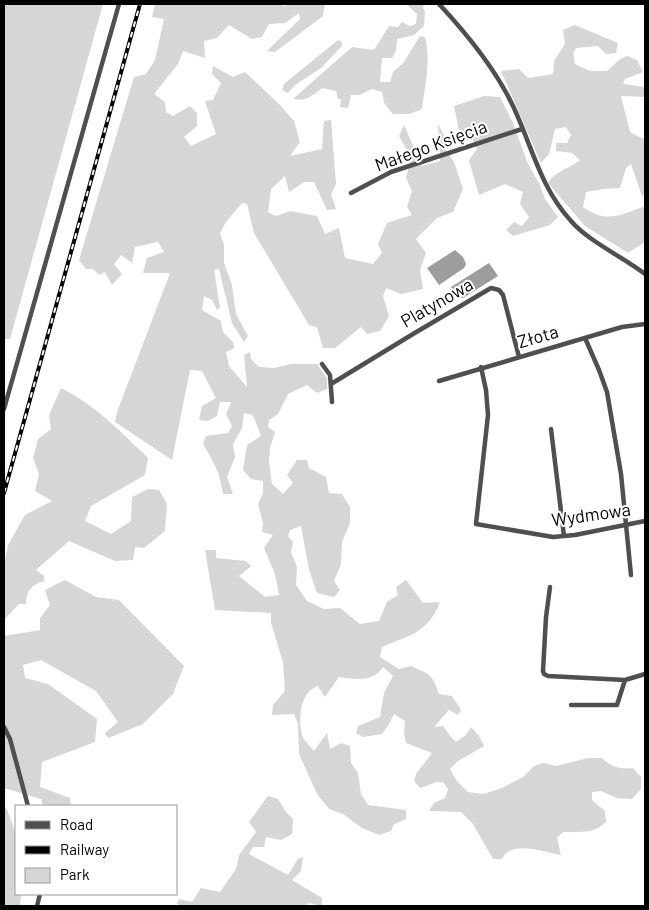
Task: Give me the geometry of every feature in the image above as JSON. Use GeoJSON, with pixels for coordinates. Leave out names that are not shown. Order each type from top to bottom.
{"type":"FeatureCollection","features":[{"type":"Feature","properties":{"kind":"street"},"geometry":{"type":"LineString","coordinates":[[4,410],[118,4]]}},
{"type":"Feature","properties":{"kind":"street"},"geometry":{"type":"LineString","coordinates":[[439,4],[473,43],[502,85],[513,106],[540,174],[554,199],[572,222],[583,232],[645,274]]}},
{"type":"Feature","properties":{"kind":"street","name":"Małego Księcia"},"geometry":{"type":"LineString","coordinates":[[351,193],[391,172],[522,129]]}},
{"type":"Feature","properties":{"kind":"street","name":"Platynowa"},"geometry":{"type":"LineString","coordinates":[[331,384],[491,288],[499,290],[503,294],[519,357]]}},
{"type":"Feature","properties":{"kind":"street","name":"Złota"},"geometry":{"type":"LineString","coordinates":[[438,381],[622,326],[645,324]]}},
{"type":"Feature","properties":{"kind":"street"},"geometry":{"type":"LineString","coordinates":[[585,338],[607,392],[621,474],[631,575]]}},
{"type":"Feature","properties":{"kind":"street"},"geometry":{"type":"LineString","coordinates":[[322,364],[330,375],[332,402]]}},
{"type":"Feature","properties":{"kind":"street","name":"Wydmowa"},"geometry":{"type":"LineString","coordinates":[[481,367],[486,390],[488,415],[476,524],[553,537],[645,521]]}},
{"type":"Feature","properties":{"kind":"street"},"geometry":{"type":"LineString","coordinates":[[551,429],[564,536]]}},
{"type":"Feature","properties":{"kind":"street"},"geometry":{"type":"LineString","coordinates":[[550,587],[546,617],[544,674],[548,676],[625,680],[645,674]]}},
{"type":"Feature","properties":{"kind":"street"},"geometry":{"type":"LineString","coordinates":[[571,705],[617,705],[625,680]]}},
{"type":"Feature","properties":{"kind":"street"},"geometry":{"type":"LineString","coordinates":[[4,727],[10,739],[28,805]]}},
{"type":"Feature","properties":{"kind":"green space"},"geometry":{"type":"Polygon","coordinates":[[[4,4],[103,4],[10,339],[4,339],[4,4]]]}},
{"type":"Feature","properties":{"kind":"green space"},"geometry":{"type":"Polygon","coordinates":[[[155,4],[276,4],[286,6],[287,4],[325,4],[323,16],[275,52],[267,51],[300,19],[299,13],[285,23],[269,24],[262,37],[252,39],[229,25],[217,38],[204,41],[205,58],[183,51],[178,64],[154,94],[165,102],[166,112],[173,116],[190,106],[197,113],[197,126],[184,137],[191,146],[216,134],[205,101],[213,100],[221,83],[212,74],[213,66],[233,77],[245,72],[294,121],[300,142],[290,156],[322,149],[324,121],[331,120],[336,184],[331,194],[336,209],[327,210],[314,182],[304,182],[289,192],[285,176],[271,189],[268,212],[276,216],[290,211],[317,216],[325,234],[339,228],[345,258],[373,264],[382,253],[378,244],[387,223],[412,215],[407,207],[412,191],[406,178],[411,157],[399,136],[404,125],[422,166],[440,161],[438,124],[444,135],[445,149],[454,162],[463,189],[453,212],[437,218],[416,239],[426,253],[420,270],[423,289],[401,294],[386,288],[383,296],[389,316],[380,331],[367,334],[361,327],[335,348],[323,348],[317,327],[309,325],[254,233],[247,204],[242,203],[226,222],[220,233],[224,245],[224,263],[232,285],[236,314],[248,336],[244,342],[232,323],[219,269],[214,270],[220,308],[217,310],[212,300],[204,296],[202,310],[221,321],[223,332],[233,342],[234,348],[226,352],[229,366],[247,387],[244,355],[250,352],[251,359],[259,367],[274,368],[291,364],[317,364],[327,378],[327,389],[317,393],[307,385],[288,394],[278,414],[269,420],[268,427],[275,432],[270,448],[269,461],[272,484],[283,494],[293,483],[287,475],[297,460],[307,460],[309,468],[326,477],[329,493],[342,494],[350,507],[350,523],[342,542],[341,564],[334,581],[340,590],[334,597],[317,593],[309,570],[301,526],[290,530],[288,536],[293,542],[291,552],[297,567],[296,585],[307,601],[324,609],[340,608],[360,624],[379,621],[387,602],[398,595],[396,587],[406,580],[423,603],[440,602],[424,627],[409,636],[382,647],[380,657],[399,669],[411,666],[423,671],[430,676],[439,694],[452,696],[461,710],[458,715],[449,710],[434,727],[443,726],[456,742],[466,735],[471,727],[479,736],[484,746],[458,761],[450,769],[456,780],[468,792],[483,794],[502,788],[523,777],[534,766],[543,763],[556,766],[588,758],[602,758],[616,767],[633,768],[641,777],[641,789],[632,799],[617,798],[601,791],[592,792],[592,800],[605,811],[606,822],[596,829],[580,832],[563,832],[557,838],[561,855],[520,848],[506,853],[502,859],[493,859],[473,824],[461,812],[429,811],[434,803],[445,798],[448,789],[443,782],[437,782],[420,788],[414,781],[416,774],[432,753],[406,743],[404,733],[405,721],[394,714],[382,734],[363,737],[356,733],[358,726],[380,717],[384,693],[393,676],[383,667],[374,676],[369,678],[339,677],[325,697],[318,686],[312,689],[307,694],[302,706],[300,721],[302,735],[314,751],[327,733],[330,749],[341,743],[350,746],[351,763],[358,773],[361,794],[368,805],[406,810],[406,819],[394,824],[391,831],[379,835],[362,828],[343,814],[329,809],[317,794],[299,754],[298,724],[294,714],[272,715],[273,705],[285,691],[283,662],[271,623],[271,613],[215,610],[205,550],[216,550],[216,558],[246,561],[251,566],[239,576],[265,597],[279,595],[275,574],[264,548],[273,535],[262,532],[263,523],[258,504],[263,493],[263,481],[251,479],[243,470],[247,445],[261,436],[253,415],[244,413],[242,428],[233,444],[235,457],[227,477],[233,494],[223,494],[216,468],[203,444],[206,436],[228,433],[232,426],[226,414],[231,402],[220,402],[217,416],[208,421],[199,420],[202,406],[216,398],[202,371],[190,370],[172,460],[115,422],[117,412],[170,273],[143,273],[147,258],[164,252],[158,242],[135,247],[132,263],[121,255],[114,264],[122,274],[112,285],[105,272],[99,275],[93,269],[86,269],[79,260],[134,77],[146,74],[155,60],[164,19],[152,17],[155,4]]]}},
{"type":"Feature","properties":{"kind":"green space"},"geometry":{"type":"Polygon","coordinates":[[[406,4],[424,4],[424,26],[414,35],[397,39],[396,51],[392,58],[382,58],[380,82],[390,82],[393,72],[404,62],[420,36],[425,37],[427,64],[422,109],[410,114],[393,114],[384,103],[382,92],[372,89],[359,95],[351,95],[348,108],[340,107],[341,99],[338,99],[336,91],[322,88],[305,99],[293,99],[352,47],[374,50],[389,26],[398,27],[402,22],[410,26],[416,24],[417,14],[406,4]]]}},
{"type":"Feature","properties":{"kind":"green space"},"geometry":{"type":"Polygon","coordinates":[[[575,25],[618,43],[616,53],[606,54],[598,46],[576,48],[573,53],[575,64],[590,71],[607,71],[619,60],[627,56],[637,60],[643,72],[625,79],[623,84],[645,87],[645,97],[621,96],[630,132],[645,140],[645,194],[642,196],[631,164],[626,168],[620,188],[586,192],[583,207],[607,217],[621,215],[645,206],[645,242],[628,253],[585,226],[548,183],[555,175],[580,160],[572,153],[556,151],[556,143],[567,143],[571,135],[566,127],[555,129],[549,154],[541,163],[501,71],[519,69],[528,78],[553,74],[554,61],[565,44],[563,30],[575,25]]]}},
{"type":"Feature","properties":{"kind":"green space"},"geometry":{"type":"Polygon","coordinates":[[[338,40],[342,42],[342,46],[321,68],[295,85],[288,93],[282,90],[284,84],[338,40]]]}},
{"type":"Feature","properties":{"kind":"green space"},"geometry":{"type":"Polygon","coordinates":[[[484,96],[500,97],[513,123],[528,164],[539,183],[545,199],[558,217],[550,225],[513,236],[506,230],[514,222],[522,226],[529,217],[520,204],[523,192],[505,184],[479,195],[469,160],[477,149],[473,140],[461,141],[454,106],[484,96]]]}},
{"type":"Feature","properties":{"kind":"green space"},"geometry":{"type":"Polygon","coordinates":[[[61,388],[85,402],[118,429],[148,458],[145,475],[91,506],[85,521],[111,534],[131,521],[132,497],[148,489],[159,490],[167,504],[165,531],[144,548],[135,547],[133,560],[115,561],[69,541],[36,570],[44,576],[44,581],[33,586],[27,595],[26,604],[19,604],[5,619],[4,565],[8,545],[25,515],[52,501],[35,491],[39,474],[33,458],[38,439],[51,429],[49,415],[61,388]]]}},
{"type":"Feature","properties":{"kind":"green space"},"geometry":{"type":"Polygon","coordinates":[[[65,580],[96,597],[119,600],[184,666],[173,694],[143,724],[108,738],[105,733],[118,722],[96,691],[41,660],[23,665],[25,678],[48,684],[97,719],[95,742],[42,762],[40,787],[70,798],[71,805],[43,805],[41,799],[4,788],[4,636],[40,630],[40,618],[50,605],[45,590],[65,580]]]}},
{"type":"Feature","properties":{"kind":"green space"},"geometry":{"type":"Polygon","coordinates":[[[268,796],[278,799],[293,819],[292,834],[281,840],[266,837],[264,847],[253,847],[249,854],[288,875],[298,859],[303,857],[301,871],[292,880],[322,898],[322,906],[309,903],[305,906],[182,906],[177,904],[179,899],[192,902],[201,888],[220,892],[236,869],[239,855],[256,832],[249,822],[268,796]]]}},
{"type":"Feature","properties":{"kind":"green space"},"geometry":{"type":"Polygon","coordinates":[[[4,806],[7,809],[15,832],[15,895],[21,895],[20,906],[4,906],[4,806]]]}},
{"type":"Feature","properties":{"kind":"shaded area"},"geometry":{"type":"Polygon","coordinates":[[[455,250],[463,257],[466,264],[464,268],[439,285],[427,268],[455,250]]]}},
{"type":"Feature","properties":{"kind":"shaded area"},"geometry":{"type":"Polygon","coordinates":[[[489,263],[498,276],[463,298],[457,297],[451,287],[489,263]]]}},
{"type":"Feature","properties":{"kind":"railway"},"geometry":{"type":"LineString","coordinates":[[4,493],[140,4]]}}]}
